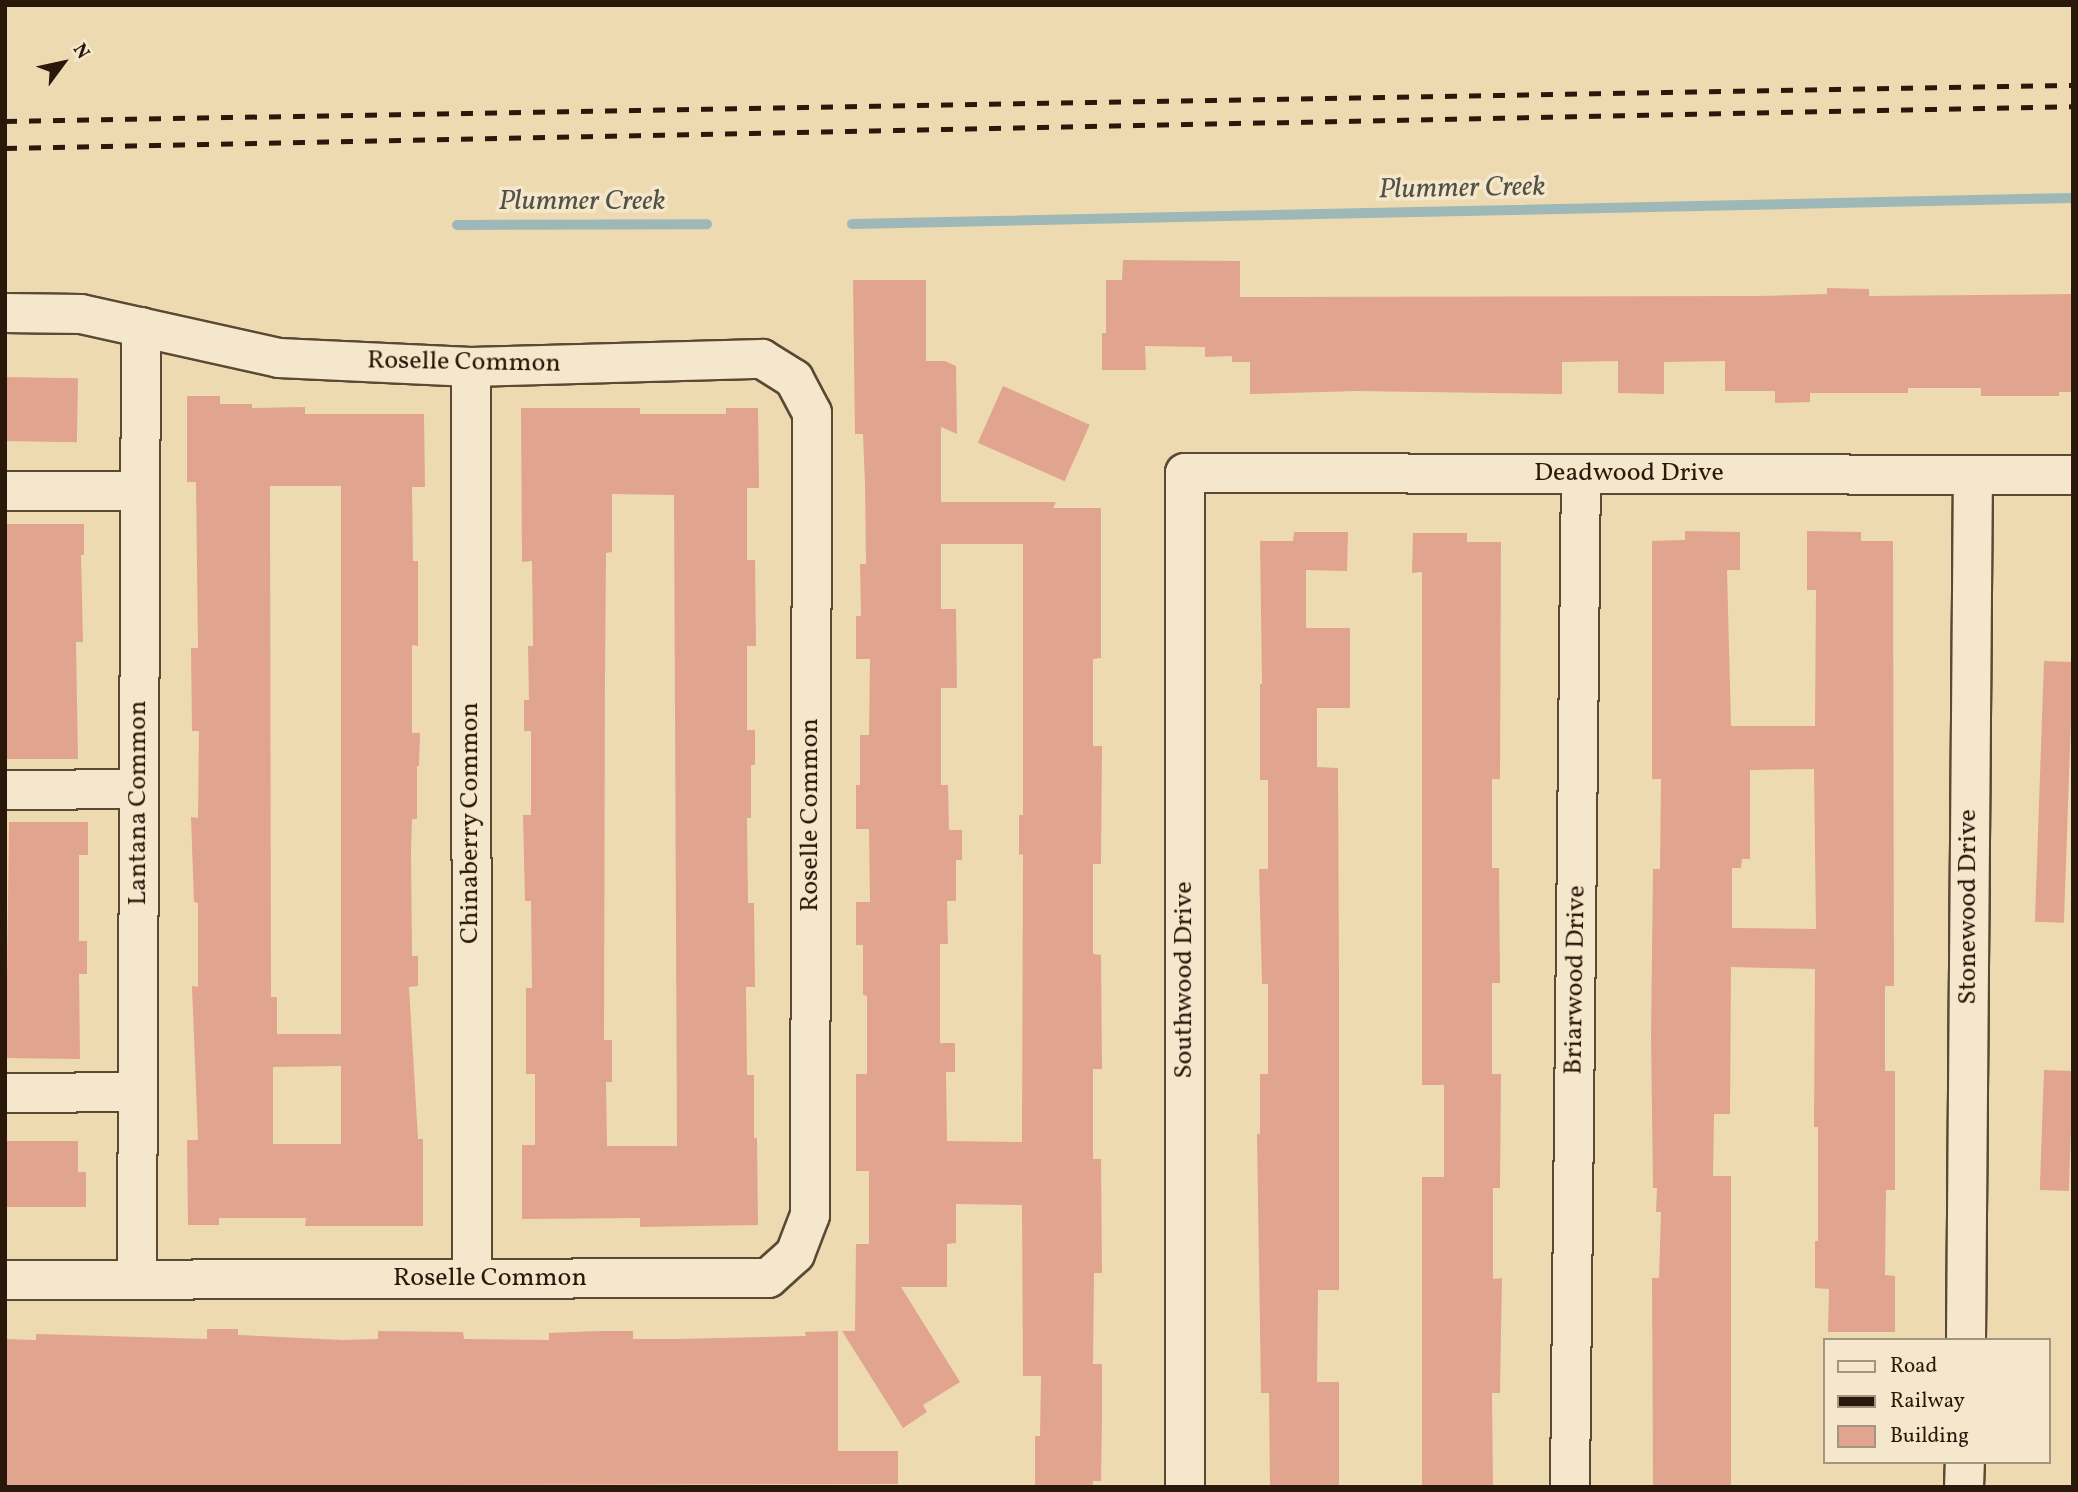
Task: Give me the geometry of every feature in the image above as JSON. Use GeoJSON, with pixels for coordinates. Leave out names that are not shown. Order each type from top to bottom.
{"type":"FeatureCollection","features":[{"type":"Feature","properties":{"kind":"street","name":"Roselle Common"},"geometry":{"type":"LineString","coordinates":[[5,313],[81,314],[279,358],[471,367],[762,359],[794,379],[812,413],[810,1214],[795,1254],[768,1278],[5,1280]]}},
{"type":"Feature","properties":{"kind":"street","name":"Lantana Common"},"geometry":{"type":"LineString","coordinates":[[137,1279],[141,327]]}},
{"type":"Feature","properties":{"kind":"street","name":"Chinaberry Common"},"geometry":{"type":"LineString","coordinates":[[471,367],[472,1279]]}},
{"type":"Feature","properties":{"kind":"street","name":"Deadwood Drive"},"geometry":{"type":"LineString","coordinates":[[1185,473],[2073,475]]}},
{"type":"Feature","properties":{"kind":"street","name":"Southwood Drive"},"geometry":{"type":"LineString","coordinates":[[1185,473],[1185,1487]]}},
{"type":"Feature","properties":{"kind":"street","name":"Briarwood Drive"},"geometry":{"type":"LineString","coordinates":[[1570,1487],[1581,474]]}},
{"type":"Feature","properties":{"kind":"street","name":"Stonewood Drive"},"geometry":{"type":"LineString","coordinates":[[1966,1338],[1973,475]]}},
{"type":"Feature","properties":{"kind":"street"},"geometry":{"type":"LineString","coordinates":[[5,491],[140,491]]}},
{"type":"Feature","properties":{"kind":"street"},"geometry":{"type":"LineString","coordinates":[[5,790],[139,789]]}},
{"type":"Feature","properties":{"kind":"street"},"geometry":{"type":"LineString","coordinates":[[5,1093],[138,1092]]}},
{"type":"Feature","properties":{"kind":"street"},"geometry":{"type":"LineString","coordinates":[[1965,1464],[1965,1487]]}},
{"type":"Feature","properties":{"kind":"building"},"geometry":{"type":"Polygon","coordinates":[[[1123,260],[1240,261],[1240,297],[1759,296],[1827,294],[1827,288],[1869,289],[1869,296],[2073,294],[2073,392],[2059,392],[2059,396],[1981,396],[1981,388],[1908,388],[1908,393],[1810,393],[1810,402],[1775,403],[1775,391],[1725,391],[1725,361],[1664,362],[1664,394],[1618,393],[1618,361],[1562,362],[1562,394],[1356,391],[1250,394],[1250,362],[1232,362],[1232,356],[1205,357],[1205,347],[1145,346],[1146,370],[1102,370],[1102,333],[1106,333],[1106,280],[1122,280],[1123,260]]]}},
{"type":"Feature","properties":{"kind":"building"},"geometry":{"type":"Polygon","coordinates":[[[853,280],[926,280],[926,361],[945,361],[956,366],[957,434],[941,427],[941,502],[1056,502],[1053,508],[1101,508],[1101,658],[1093,659],[1093,746],[1102,746],[1101,864],[1093,864],[1093,954],[1101,955],[1102,1069],[1093,1069],[1093,1159],[1101,1159],[1102,1273],[1094,1273],[1093,1364],[1102,1364],[1102,1417],[1101,1481],[1093,1481],[1093,1487],[1035,1487],[1035,1436],[1040,1436],[1041,1376],[1023,1376],[1022,1205],[956,1204],[956,1243],[947,1244],[947,1287],[901,1287],[960,1382],[923,1405],[927,1412],[903,1428],[842,1331],[855,1331],[856,1244],[869,1244],[869,1171],[856,1171],[856,1074],[867,1074],[867,996],[863,995],[863,945],[856,945],[856,902],[870,902],[869,829],[856,829],[856,785],[860,785],[860,735],[869,735],[870,659],[856,659],[856,616],[861,616],[860,564],[866,564],[863,434],[855,434],[853,280]],[[941,544],[941,609],[956,609],[957,688],[941,688],[941,785],[948,785],[949,830],[962,830],[962,860],[956,860],[956,901],[947,901],[948,944],[940,944],[940,1043],[955,1043],[955,1072],[946,1072],[947,1141],[1022,1142],[1023,854],[1019,855],[1019,815],[1023,815],[1023,544],[941,544]]]}},
{"type":"Feature","properties":{"kind":"building"},"geometry":{"type":"Polygon","coordinates":[[[5,377],[78,378],[77,442],[5,441],[5,377]]]}},
{"type":"Feature","properties":{"kind":"building"},"geometry":{"type":"Polygon","coordinates":[[[1003,386],[1090,425],[1065,481],[978,443],[1003,386]]]}},
{"type":"Feature","properties":{"kind":"building"},"geometry":{"type":"Polygon","coordinates":[[[187,396],[220,396],[220,404],[252,404],[252,408],[305,407],[305,414],[424,414],[425,487],[412,487],[413,561],[418,561],[418,646],[412,645],[412,733],[420,733],[417,819],[412,819],[411,852],[412,956],[418,956],[418,986],[409,987],[418,1139],[423,1139],[423,1226],[305,1226],[306,1218],[219,1218],[219,1225],[188,1225],[187,1140],[198,1140],[192,986],[198,987],[198,903],[194,902],[191,817],[198,818],[199,731],[192,731],[191,648],[198,648],[196,482],[187,482],[187,396]],[[270,486],[271,997],[277,997],[277,1034],[341,1034],[341,486],[270,486]],[[341,1066],[273,1067],[273,1144],[341,1144],[341,1066]]]}},
{"type":"Feature","properties":{"kind":"building"},"geometry":{"type":"Polygon","coordinates":[[[521,408],[640,408],[640,414],[726,414],[726,408],[758,408],[759,488],[747,488],[747,560],[755,560],[756,646],[747,646],[747,730],[755,730],[755,765],[751,765],[751,818],[747,818],[748,903],[754,903],[755,987],[746,987],[747,1075],[754,1075],[758,1225],[640,1227],[640,1218],[522,1219],[522,1145],[535,1145],[535,1074],[526,1074],[526,988],[532,988],[531,901],[525,901],[523,815],[531,815],[531,731],[524,731],[524,700],[529,700],[528,646],[533,646],[532,561],[522,562],[521,408]],[[612,494],[612,552],[606,553],[605,675],[604,1040],[612,1040],[612,1082],[606,1082],[607,1146],[677,1146],[674,495],[612,494]]]}},
{"type":"Feature","properties":{"kind":"building"},"geometry":{"type":"Polygon","coordinates":[[[5,524],[84,524],[84,555],[81,555],[83,642],[76,642],[78,759],[5,759],[5,524]]]}},
{"type":"Feature","properties":{"kind":"building"},"geometry":{"type":"Polygon","coordinates":[[[1685,531],[1740,532],[1740,570],[1727,570],[1731,726],[1815,726],[1816,590],[1807,590],[1807,531],[1861,532],[1861,541],[1893,541],[1894,986],[1885,986],[1885,1071],[1895,1071],[1895,1190],[1886,1190],[1885,1275],[1895,1276],[1895,1332],[1828,1332],[1829,1289],[1815,1288],[1815,1241],[1818,1241],[1818,1127],[1814,1127],[1815,969],[1731,967],[1730,1114],[1714,1114],[1713,1176],[1731,1176],[1731,1487],[1653,1487],[1652,1278],[1659,1278],[1661,1212],[1656,1212],[1657,1188],[1653,1188],[1651,1037],[1653,869],[1660,869],[1661,779],[1652,779],[1652,541],[1685,540],[1685,531]],[[1814,769],[1750,770],[1750,859],[1742,859],[1741,868],[1732,868],[1732,928],[1816,929],[1814,769]]]}},
{"type":"Feature","properties":{"kind":"building"},"geometry":{"type":"Polygon","coordinates":[[[1294,532],[1348,532],[1347,571],[1306,570],[1306,628],[1350,628],[1350,708],[1317,708],[1317,767],[1338,768],[1339,1290],[1318,1290],[1317,1382],[1339,1382],[1339,1487],[1270,1487],[1269,1393],[1261,1393],[1257,1134],[1260,1134],[1260,1074],[1268,1074],[1268,984],[1262,984],[1259,869],[1268,869],[1268,780],[1260,780],[1260,541],[1293,541],[1294,532]]]}},
{"type":"Feature","properties":{"kind":"building"},"geometry":{"type":"Polygon","coordinates":[[[1413,533],[1467,533],[1467,542],[1501,542],[1500,779],[1492,779],[1492,868],[1499,868],[1500,983],[1492,983],[1492,1074],[1501,1074],[1500,1188],[1493,1188],[1493,1279],[1502,1278],[1500,1393],[1492,1393],[1493,1487],[1422,1487],[1422,1177],[1444,1177],[1444,1085],[1422,1085],[1422,572],[1412,573],[1413,533]]]}},
{"type":"Feature","properties":{"kind":"building"},"geometry":{"type":"Polygon","coordinates":[[[2044,661],[2073,662],[2064,923],[2035,922],[2044,661]]]}},
{"type":"Feature","properties":{"kind":"building"},"geometry":{"type":"Polygon","coordinates":[[[9,822],[88,822],[88,855],[79,855],[79,941],[87,941],[87,974],[79,974],[80,1059],[6,1058],[9,822]]]}},
{"type":"Feature","properties":{"kind":"building"},"geometry":{"type":"Polygon","coordinates":[[[2044,1070],[2073,1071],[2069,1191],[2040,1190],[2044,1070]]]}},
{"type":"Feature","properties":{"kind":"building"},"geometry":{"type":"Polygon","coordinates":[[[7,1141],[78,1141],[78,1172],[86,1172],[86,1207],[7,1207],[7,1141]]]}},
{"type":"Feature","properties":{"kind":"building"},"geometry":{"type":"Polygon","coordinates":[[[207,1329],[238,1329],[238,1335],[343,1340],[378,1339],[378,1331],[463,1332],[464,1339],[549,1340],[549,1333],[599,1331],[633,1331],[633,1339],[678,1339],[806,1336],[805,1332],[838,1331],[838,1451],[898,1451],[898,1484],[5,1486],[5,1339],[36,1340],[36,1334],[207,1339],[207,1329]]]}},
{"type":"Feature","properties":{"kind":"waterway","name":"Plummer Creek"},"geometry":{"type":"LineString","coordinates":[[852,224],[2073,198]]}},
{"type":"Feature","properties":{"kind":"waterway","name":"Plummer Creek"},"geometry":{"type":"LineString","coordinates":[[457,225],[707,224]]}},
{"type":"Feature","properties":{"kind":"railway"},"geometry":{"type":"LineString","coordinates":[[5,121],[2073,85]]}},
{"type":"Feature","properties":{"kind":"railway"},"geometry":{"type":"LineString","coordinates":[[5,148],[2073,106]]}}]}
